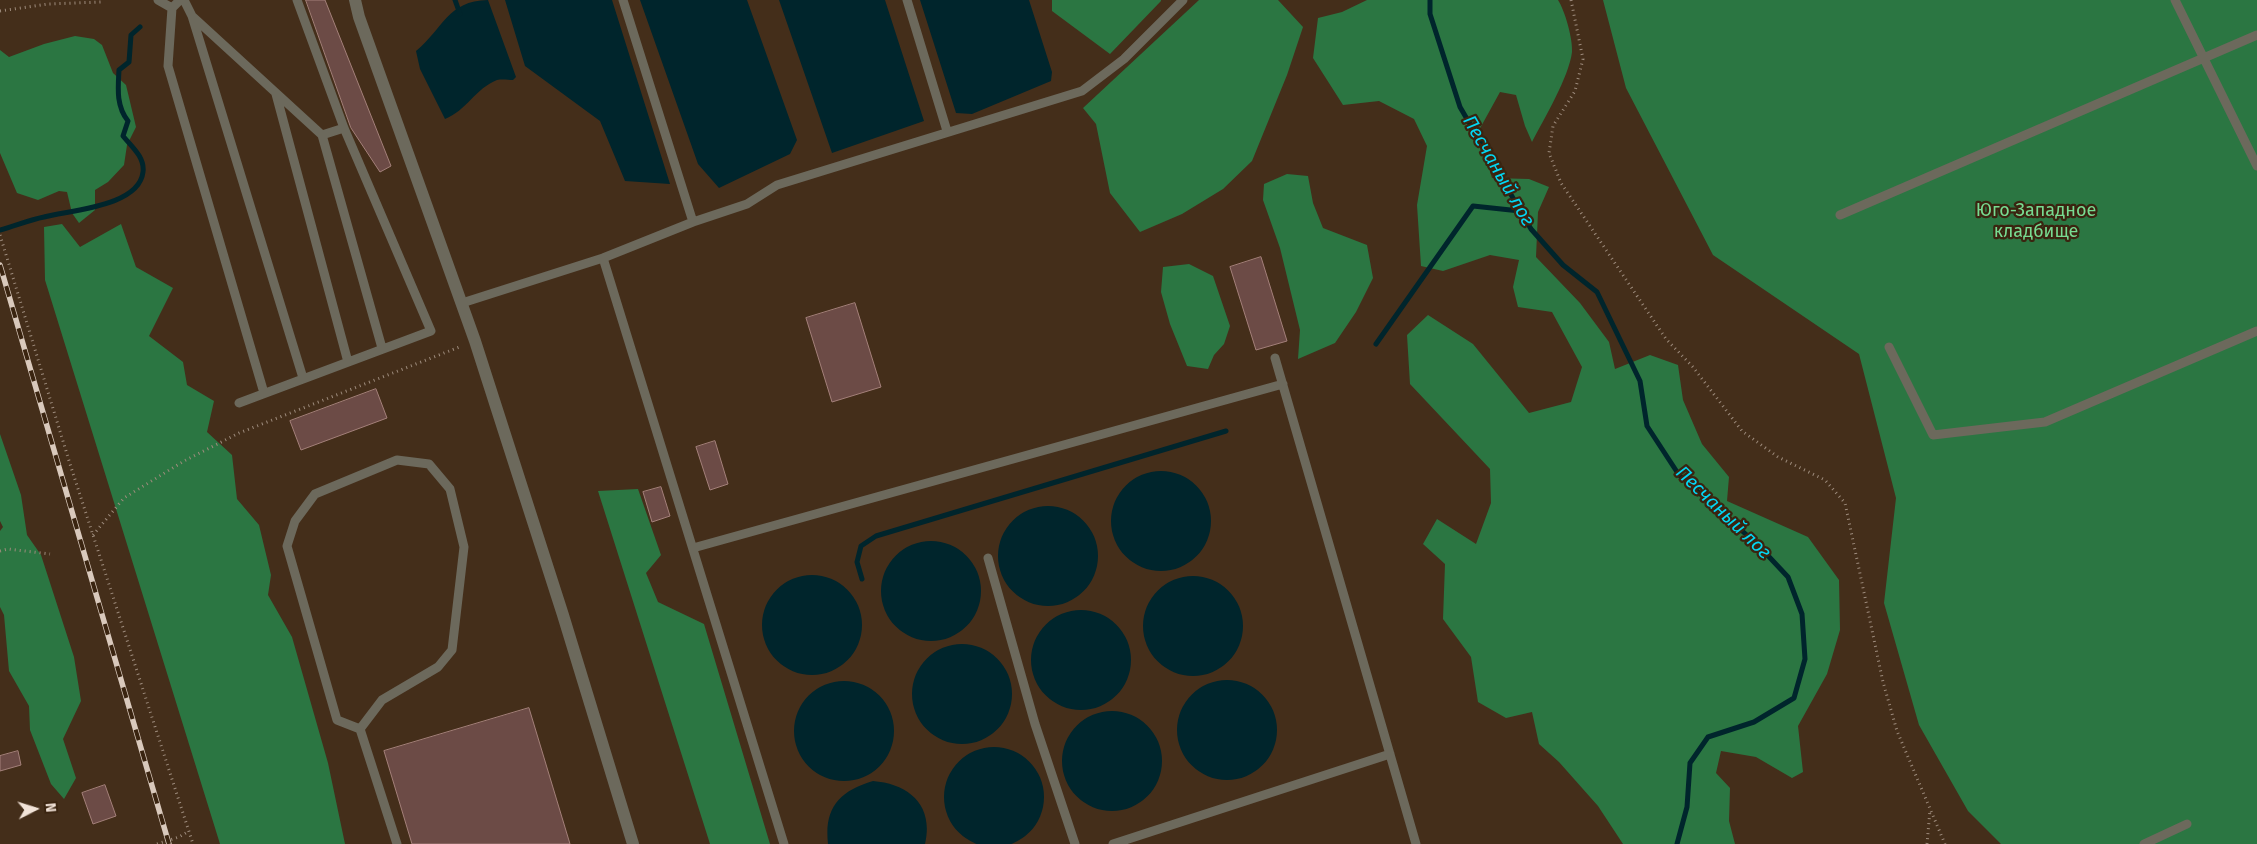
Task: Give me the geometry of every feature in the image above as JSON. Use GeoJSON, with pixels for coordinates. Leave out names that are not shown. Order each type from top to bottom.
{"type":"FeatureCollection","features":[{"type":"Feature","properties":{"kind":"street"},"geometry":{"type":"LineString","coordinates":[[356,0],[360,17],[475,341],[563,615],[633,844]]}},
{"type":"Feature","properties":{"kind":"lane"},"geometry":{"type":"LineString","coordinates":[[158,0],[172,8]]}},
{"type":"Feature","properties":{"kind":"lane"},"geometry":{"type":"LineString","coordinates":[[180,0],[172,8],[168,66],[264,393]]}},
{"type":"Feature","properties":{"kind":"lane"},"geometry":{"type":"LineString","coordinates":[[184,0],[192,16],[303,378]]}},
{"type":"Feature","properties":{"kind":"lane"},"geometry":{"type":"LineString","coordinates":[[240,403],[431,331],[344,128],[297,0]]}},
{"type":"Feature","properties":{"kind":"lane"},"geometry":{"type":"LineString","coordinates":[[350,0],[360,17]]}},
{"type":"Feature","properties":{"kind":"lane"},"geometry":{"type":"LineString","coordinates":[[623,0],[693,222]]}},
{"type":"Feature","properties":{"kind":"lane"},"geometry":{"type":"LineString","coordinates":[[907,0],[947,132]]}},
{"type":"Feature","properties":{"kind":"lane"},"geometry":{"type":"LineString","coordinates":[[462,303],[603,258],[693,222],[747,204],[776,185],[1082,92],[1124,58],[1183,0]]}},
{"type":"Feature","properties":{"kind":"lane"},"geometry":{"type":"LineString","coordinates":[[2175,0],[2257,166]]}},
{"type":"Feature","properties":{"kind":"lane"},"geometry":{"type":"LineString","coordinates":[[192,16],[322,135],[382,348]]}},
{"type":"Feature","properties":{"kind":"lane"},"geometry":{"type":"LineString","coordinates":[[1840,215],[2257,35]]}},
{"type":"Feature","properties":{"kind":"lane"},"geometry":{"type":"LineString","coordinates":[[276,94],[348,362]]}},
{"type":"Feature","properties":{"kind":"lane"},"geometry":{"type":"LineString","coordinates":[[322,135],[344,128]]}},
{"type":"Feature","properties":{"kind":"lane"},"geometry":{"type":"LineString","coordinates":[[603,258],[784,844]]}},
{"type":"Feature","properties":{"kind":"lane"},"geometry":{"type":"LineString","coordinates":[[1889,347],[1933,434],[2045,422],[2257,331]]}},
{"type":"Feature","properties":{"kind":"lane"},"geometry":{"type":"LineString","coordinates":[[1275,358],[1416,844]]}},
{"type":"Feature","properties":{"kind":"lane"},"geometry":{"type":"LineString","coordinates":[[693,548],[1283,384]]}},
{"type":"Feature","properties":{"kind":"lane"},"geometry":{"type":"LineString","coordinates":[[360,730],[382,700],[438,667],[452,650],[464,547],[450,489],[429,464],[397,460],[315,494],[295,521],[287,546],[337,720],[360,730],[397,844]]}},
{"type":"Feature","properties":{"kind":"lane"},"geometry":{"type":"LineString","coordinates":[[988,558],[1035,724],[1075,844]]}},
{"type":"Feature","properties":{"kind":"lane"},"geometry":{"type":"LineString","coordinates":[[1113,844],[1390,754]]}},
{"type":"Feature","properties":{"kind":"lane"},"geometry":{"type":"LineString","coordinates":[[2144,844],[2187,824]]}},
{"type":"Feature","properties":{"kind":"path"},"geometry":{"type":"LineString","coordinates":[[0,11],[48,4],[101,2],[100,0]]}},
{"type":"Feature","properties":{"kind":"path"},"geometry":{"type":"LineString","coordinates":[[1571,0],[1583,59],[1575,91],[1553,126],[1549,153],[1561,183],[1666,339],[1693,367],[1742,431],[1778,457],[1825,480],[1845,503],[1886,690],[1897,731],[1945,844]]}},
{"type":"Feature","properties":{"kind":"path"},"geometry":{"type":"LineString","coordinates":[[0,235],[93,535],[193,844]]}},
{"type":"Feature","properties":{"kind":"path"},"geometry":{"type":"LineString","coordinates":[[93,535],[124,498],[184,461],[239,433],[475,341]]}},
{"type":"Feature","properties":{"kind":"path"},"geometry":{"type":"LineString","coordinates":[[0,551],[8,549],[50,554]]}},
{"type":"Feature","properties":{"kind":"path"},"geometry":{"type":"LineString","coordinates":[[1927,844],[1930,808]]}},
{"type":"Feature","properties":{"kind":"path"},"geometry":{"type":"LineString","coordinates":[[157,844],[180,837],[189,831]]}},
{"type":"Feature","properties":{"kind":"green space"},"geometry":{"type":"Polygon","coordinates":[[[1052,0],[1161,1],[1110,54],[1052,11],[1052,0]]]}},
{"type":"Feature","properties":{"kind":"green space"},"geometry":{"type":"Polygon","coordinates":[[[1199,0],[1278,0],[1303,27],[1287,75],[1252,161],[1223,189],[1182,214],[1140,232],[1110,193],[1096,124],[1083,108],[1199,0]]]}},
{"type":"Feature","properties":{"kind":"green space"},"geometry":{"type":"Polygon","coordinates":[[[1367,0],[1558,0],[1568,25],[1572,46],[1570,62],[1566,73],[1532,142],[1516,95],[1500,92],[1478,132],[1492,178],[1529,179],[1549,187],[1538,212],[1536,257],[1580,303],[1609,342],[1615,369],[1650,355],[1678,365],[1683,400],[1702,444],[1729,477],[1727,501],[1808,537],[1839,580],[1840,630],[1827,674],[1798,726],[1803,772],[1792,778],[1756,757],[1721,751],[1716,773],[1730,788],[1729,821],[1735,844],[1623,844],[1598,806],[1559,762],[1539,744],[1532,712],[1506,718],[1478,702],[1471,657],[1443,619],[1445,564],[1423,544],[1437,519],[1476,544],[1491,503],[1490,469],[1410,384],[1407,335],[1428,315],[1473,344],[1529,413],[1571,402],[1582,367],[1552,312],[1518,307],[1513,287],[1519,260],[1490,255],[1443,271],[1421,266],[1417,205],[1427,146],[1414,119],[1379,101],[1343,105],[1313,58],[1318,18],[1342,12],[1367,0]]]}},
{"type":"Feature","properties":{"kind":"green space","name":"Юго-Западное кладбище"},"geometry":{"type":"Polygon","coordinates":[[[1603,0],[2257,0],[2257,844],[2001,844],[1968,811],[1919,725],[1884,603],[1896,498],[1859,354],[1713,255],[1626,88],[1603,0]]]}},
{"type":"Feature","properties":{"kind":"green space"},"geometry":{"type":"Polygon","coordinates":[[[75,36],[94,39],[102,45],[113,73],[126,85],[136,127],[127,145],[124,165],[108,182],[95,190],[95,210],[79,223],[72,213],[67,192],[59,191],[38,200],[17,193],[0,153],[0,50],[9,57],[44,44],[75,36]]]}},
{"type":"Feature","properties":{"kind":"green space"},"geometry":{"type":"Polygon","coordinates":[[[1287,174],[1308,176],[1313,203],[1323,228],[1367,245],[1373,278],[1356,312],[1335,343],[1298,359],[1300,330],[1280,248],[1263,200],[1264,184],[1287,174]]]}},
{"type":"Feature","properties":{"kind":"green space"},"geometry":{"type":"Polygon","coordinates":[[[62,224],[80,247],[121,224],[136,267],[173,288],[149,336],[183,362],[187,385],[214,401],[207,432],[232,455],[237,499],[259,525],[271,575],[268,595],[292,637],[328,763],[345,844],[220,844],[45,280],[44,227],[62,224]]]}},
{"type":"Feature","properties":{"kind":"green space"},"geometry":{"type":"Polygon","coordinates":[[[1189,264],[1213,276],[1230,326],[1224,344],[1214,355],[1208,369],[1187,366],[1170,324],[1161,292],[1163,267],[1189,264]]]}},
{"type":"Feature","properties":{"kind":"green space"},"geometry":{"type":"Polygon","coordinates":[[[0,434],[21,495],[27,535],[41,555],[74,657],[81,701],[63,739],[76,778],[64,799],[51,784],[30,730],[29,706],[9,671],[4,615],[0,607],[0,531],[3,527],[0,521],[0,434]]]}},
{"type":"Feature","properties":{"kind":"green space"},"geometry":{"type":"Polygon","coordinates":[[[638,489],[661,555],[646,573],[658,602],[704,624],[770,844],[710,844],[598,491],[638,489]]]}},
{"type":"Feature","properties":{"kind":"water"},"geometry":{"type":"Polygon","coordinates":[[[488,0],[516,77],[513,80],[497,80],[483,88],[459,111],[445,119],[420,69],[416,51],[447,17],[463,5],[488,0]]]}},
{"type":"Feature","properties":{"kind":"water"},"geometry":{"type":"Polygon","coordinates":[[[505,0],[612,0],[670,184],[625,181],[600,121],[525,66],[505,0]]]}},
{"type":"Feature","properties":{"kind":"water"},"geometry":{"type":"Polygon","coordinates":[[[640,0],[747,0],[797,140],[790,154],[719,188],[698,164],[640,0]]]}},
{"type":"Feature","properties":{"kind":"water"},"geometry":{"type":"Polygon","coordinates":[[[779,0],[885,0],[924,121],[832,153],[779,0]]]}},
{"type":"Feature","properties":{"kind":"water"},"geometry":{"type":"Polygon","coordinates":[[[920,0],[1029,0],[1052,72],[1051,81],[972,114],[956,113],[920,0]]]}},
{"type":"Feature","properties":{"kind":"water"},"geometry":{"type":"Polygon","coordinates":[[[1161,471],[1171,472],[1189,479],[1203,493],[1210,511],[1210,531],[1203,549],[1189,563],[1171,570],[1161,571],[1151,570],[1133,563],[1119,549],[1112,531],[1111,521],[1112,511],[1119,493],[1133,479],[1151,472],[1161,471]]]}},
{"type":"Feature","properties":{"kind":"water"},"geometry":{"type":"Polygon","coordinates":[[[1048,506],[1058,507],[1076,514],[1090,528],[1097,546],[1097,566],[1090,584],[1076,598],[1058,605],[1048,606],[1038,605],[1020,598],[1006,584],[999,566],[998,556],[999,546],[1006,528],[1020,514],[1038,507],[1048,506]]]}},
{"type":"Feature","properties":{"kind":"water"},"geometry":{"type":"Polygon","coordinates":[[[931,541],[941,542],[959,549],[973,563],[980,581],[980,601],[973,619],[959,633],[941,640],[931,641],[921,640],[903,633],[889,619],[882,601],[881,591],[882,581],[889,563],[903,549],[921,542],[931,541]]]}},
{"type":"Feature","properties":{"kind":"water"},"geometry":{"type":"Polygon","coordinates":[[[812,575],[822,576],[840,583],[854,597],[861,615],[861,635],[854,653],[840,667],[822,674],[812,675],[802,674],[784,667],[770,653],[763,635],[762,625],[763,615],[770,597],[784,583],[802,576],[812,575]]]}},
{"type":"Feature","properties":{"kind":"water"},"geometry":{"type":"Polygon","coordinates":[[[1193,576],[1203,577],[1221,584],[1235,598],[1242,616],[1242,636],[1235,654],[1221,668],[1203,675],[1193,676],[1183,675],[1165,668],[1151,654],[1144,636],[1143,626],[1144,616],[1151,598],[1165,584],[1183,577],[1193,576]]]}},
{"type":"Feature","properties":{"kind":"water"},"geometry":{"type":"Polygon","coordinates":[[[1081,610],[1091,611],[1109,618],[1123,632],[1130,650],[1130,670],[1123,688],[1109,702],[1091,709],[1081,710],[1071,709],[1053,702],[1039,688],[1032,670],[1031,660],[1032,650],[1039,632],[1053,618],[1071,611],[1081,610]]]}},
{"type":"Feature","properties":{"kind":"water"},"geometry":{"type":"Polygon","coordinates":[[[962,644],[972,645],[990,652],[1004,666],[1011,684],[1011,704],[1004,722],[990,736],[972,743],[962,744],[952,743],[934,736],[920,722],[913,704],[912,694],[913,684],[920,666],[934,652],[952,645],[962,644]]]}},
{"type":"Feature","properties":{"kind":"water"},"geometry":{"type":"Polygon","coordinates":[[[1227,680],[1237,681],[1255,688],[1269,702],[1276,720],[1276,740],[1269,758],[1255,772],[1237,779],[1227,780],[1217,779],[1199,772],[1185,758],[1178,740],[1177,730],[1178,720],[1185,702],[1199,688],[1217,681],[1227,680]]]}},
{"type":"Feature","properties":{"kind":"water"},"geometry":{"type":"Polygon","coordinates":[[[844,681],[854,682],[872,689],[886,703],[893,721],[893,741],[886,759],[872,773],[854,780],[844,781],[834,780],[816,773],[802,759],[795,741],[794,731],[795,721],[802,703],[816,689],[834,682],[844,681]]]}},
{"type":"Feature","properties":{"kind":"water"},"geometry":{"type":"Polygon","coordinates":[[[1112,711],[1122,712],[1140,719],[1154,733],[1161,751],[1161,771],[1154,789],[1140,803],[1122,810],[1112,811],[1102,810],[1084,803],[1070,789],[1063,771],[1062,761],[1063,751],[1070,733],[1084,719],[1102,712],[1112,711]]]}},
{"type":"Feature","properties":{"kind":"water"},"geometry":{"type":"Polygon","coordinates":[[[994,747],[1013,751],[1029,762],[1040,778],[1044,797],[1040,816],[1029,832],[1013,843],[994,847],[975,843],[959,832],[948,816],[944,797],[948,778],[959,762],[975,751],[994,747]]]}},
{"type":"Feature","properties":{"kind":"water"},"geometry":{"type":"Polygon","coordinates":[[[873,781],[898,787],[916,799],[926,818],[925,844],[828,844],[827,831],[829,820],[836,803],[851,790],[873,781]]]}},
{"type":"Feature","properties":{"kind":"building"},"geometry":{"type":"Polygon","coordinates":[[[306,0],[325,0],[391,166],[380,172],[351,128],[306,0]]]}},
{"type":"Feature","properties":{"kind":"building"},"geometry":{"type":"Polygon","coordinates":[[[1261,257],[1287,341],[1256,350],[1230,267],[1261,257]]]}},
{"type":"Feature","properties":{"kind":"building"},"geometry":{"type":"Polygon","coordinates":[[[855,303],[881,387],[832,402],[806,318],[855,303]]]}},
{"type":"Feature","properties":{"kind":"building"},"geometry":{"type":"Polygon","coordinates":[[[376,389],[387,418],[301,450],[290,421],[376,389]]]}},
{"type":"Feature","properties":{"kind":"building"},"geometry":{"type":"Polygon","coordinates":[[[715,441],[728,484],[710,490],[696,447],[715,441]]]}},
{"type":"Feature","properties":{"kind":"building"},"geometry":{"type":"Polygon","coordinates":[[[661,487],[670,516],[652,522],[643,492],[661,487]]]}},
{"type":"Feature","properties":{"kind":"building"},"geometry":{"type":"Polygon","coordinates":[[[529,708],[570,844],[412,844],[384,751],[529,708]]]}},
{"type":"Feature","properties":{"kind":"building"},"geometry":{"type":"Polygon","coordinates":[[[18,751],[21,765],[0,771],[0,756],[18,751]]]}},
{"type":"Feature","properties":{"kind":"building"},"geometry":{"type":"Polygon","coordinates":[[[105,785],[116,816],[93,824],[82,793],[105,785]]]}},
{"type":"Feature","properties":{"kind":"waterway"},"geometry":{"type":"LineString","coordinates":[[455,0],[460,14]]}},
{"type":"Feature","properties":{"kind":"waterway","name":"Песчаный лог"},"geometry":{"type":"LineString","coordinates":[[1430,0],[1430,14],[1460,107],[1531,229],[1563,265],[1597,292],[1640,381],[1647,426],[1679,475],[1758,545],[1788,577],[1802,614],[1805,659],[1794,698],[1754,722],[1708,737],[1690,763],[1687,807],[1677,844]]}},
{"type":"Feature","properties":{"kind":"waterway"},"geometry":{"type":"LineString","coordinates":[[0,230],[38,218],[85,209],[117,200],[139,184],[143,172],[142,161],[123,136],[128,121],[121,109],[118,83],[119,70],[129,62],[131,35],[140,27]]}},
{"type":"Feature","properties":{"kind":"waterway"},"geometry":{"type":"LineString","coordinates":[[1376,344],[1473,206],[1520,211]]}},
{"type":"Feature","properties":{"kind":"waterway"},"geometry":{"type":"LineString","coordinates":[[862,579],[857,562],[861,546],[876,536],[1226,431]]}},
{"type":"Feature","properties":{"kind":"railway"},"geometry":{"type":"LineString","coordinates":[[0,265],[169,844]]}}]}
